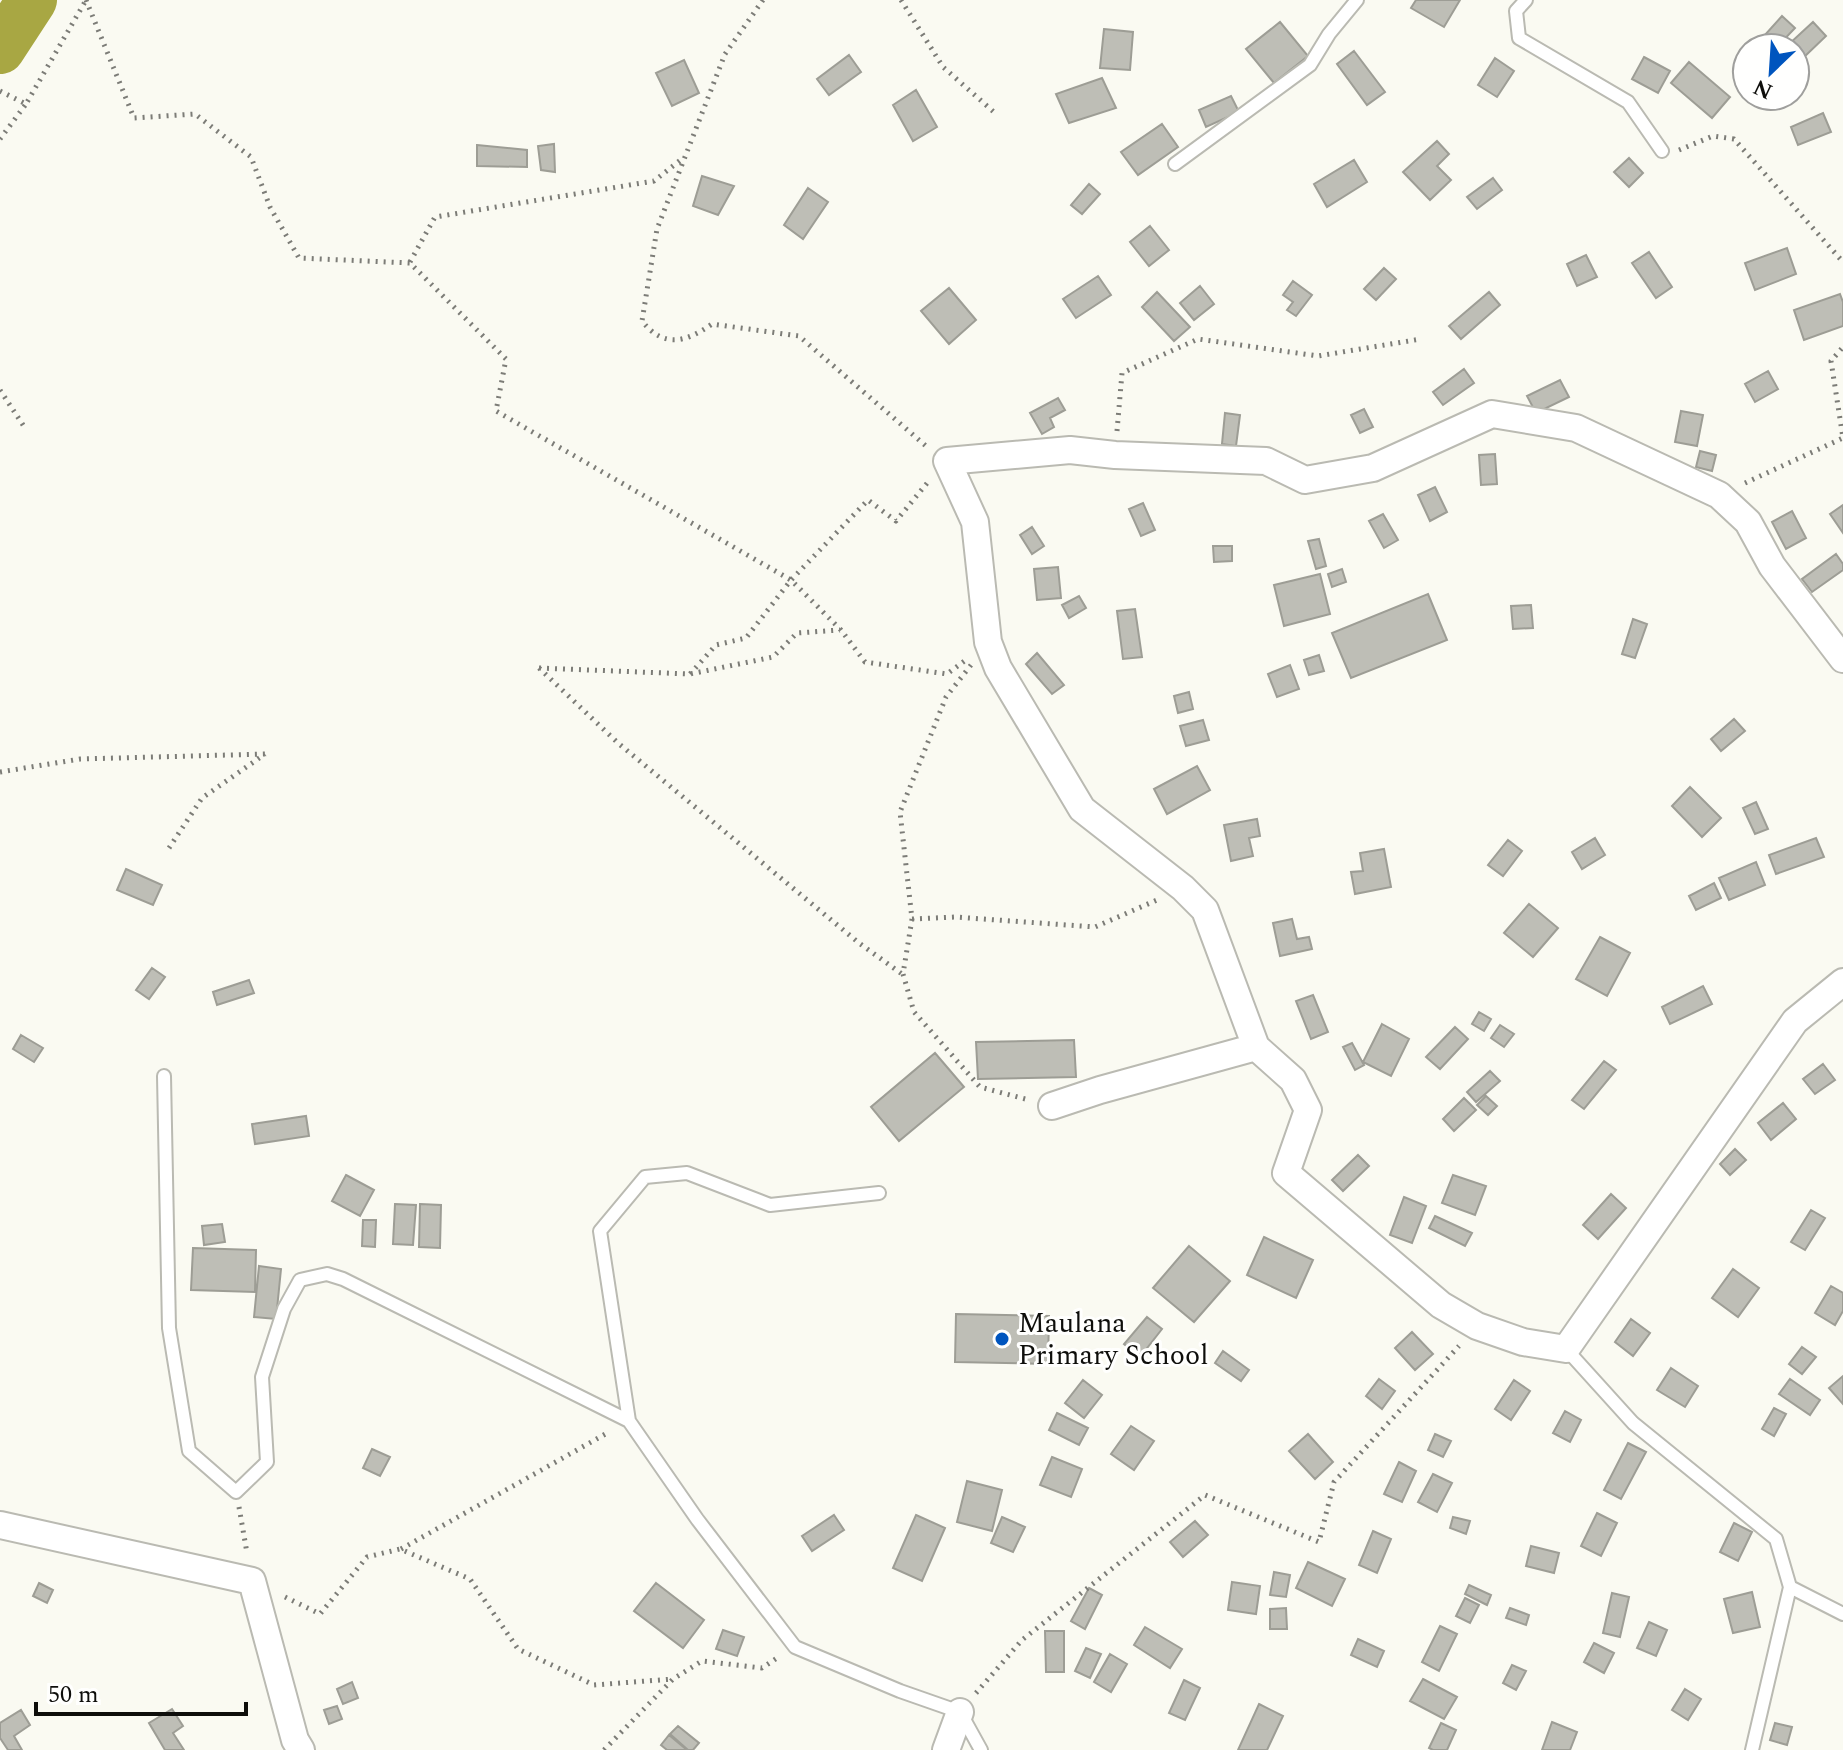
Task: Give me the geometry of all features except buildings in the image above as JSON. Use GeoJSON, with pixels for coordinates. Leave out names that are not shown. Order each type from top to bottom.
{"type":"FeatureCollection","features":[{"type":"Feature","properties":{"kind":"street"},"geometry":{"type":"LineString","coordinates":[[1843,659],[1772,566],[1748,522],[1719,495],[1576,428],[1492,414],[1373,468],[1305,480],[1266,461],[1115,455],[1070,450],[947,461],[975,522],[988,642],[998,668],[1082,809],[1183,888],[1205,910],[1256,1047],[1293,1080],[1308,1110],[1286,1173],[1441,1305],[1477,1326],[1523,1342],[1566,1349],[1795,1021],[1843,982]]}},
{"type":"Feature","properties":{"kind":"street"},"geometry":{"type":"LineString","coordinates":[[1052,1106],[1256,1047]]}},
{"type":"Feature","properties":{"kind":"street"},"geometry":{"type":"LineString","coordinates":[[0,1525],[252,1581],[295,1740],[301,1750]]}},
{"type":"Feature","properties":{"kind":"street"},"geometry":{"type":"LineString","coordinates":[[946,1750],[960,1712]]}},
{"type":"Feature","properties":{"kind":"lane"},"geometry":{"type":"LineString","coordinates":[[1175,164],[1310,65],[1329,34],[1357,0]]}},
{"type":"Feature","properties":{"kind":"lane"},"geometry":{"type":"LineString","coordinates":[[1526,0],[1516,11],[1519,38],[1628,102],[1662,151]]}},
{"type":"Feature","properties":{"kind":"lane"},"geometry":{"type":"LineString","coordinates":[[164,1076],[169,1328],[189,1451],[236,1492],[267,1462],[262,1377],[284,1309],[300,1280],[327,1274],[343,1279],[629,1421]]}},
{"type":"Feature","properties":{"kind":"lane"},"geometry":{"type":"LineString","coordinates":[[879,1193],[770,1205],[687,1173],[645,1177],[600,1231],[629,1421],[697,1519],[795,1647],[900,1691],[960,1712],[981,1750]]}},
{"type":"Feature","properties":{"kind":"lane"},"geometry":{"type":"LineString","coordinates":[[1566,1349],[1633,1423],[1776,1539],[1790,1587],[1752,1750]]}},
{"type":"Feature","properties":{"kind":"lane"},"geometry":{"type":"LineString","coordinates":[[1790,1587],[1843,1614]]}},
{"type":"Feature","properties":{"kind":"path"},"geometry":{"type":"LineString","coordinates":[[0,139],[26,104],[86,0]]}},
{"type":"Feature","properties":{"kind":"path"},"geometry":{"type":"LineString","coordinates":[[86,0],[134,118],[195,114],[251,157],[270,207],[299,258],[410,263],[506,359],[496,411],[791,580],[841,630],[865,662],[947,674],[988,642]]}},
{"type":"Feature","properties":{"kind":"path"},"geometry":{"type":"LineString","coordinates":[[690,674],[716,645],[746,638],[791,580],[868,500],[896,521],[947,461],[799,336],[712,324],[693,337],[668,341],[652,334],[642,321],[657,229],[683,158],[725,54],[763,0]]}},
{"type":"Feature","properties":{"kind":"path"},"geometry":{"type":"LineString","coordinates":[[901,0],[943,67],[995,113]]}},
{"type":"Feature","properties":{"kind":"path"},"geometry":{"type":"LineString","coordinates":[[0,91],[26,104]]}},
{"type":"Feature","properties":{"kind":"path"},"geometry":{"type":"LineString","coordinates":[[1662,151],[1682,150],[1713,136],[1734,139],[1843,262]]}},
{"type":"Feature","properties":{"kind":"path"},"geometry":{"type":"LineString","coordinates":[[410,263],[435,217],[654,181],[683,158]]}},
{"type":"Feature","properties":{"kind":"path"},"geometry":{"type":"LineString","coordinates":[[1115,455],[1122,373],[1198,339],[1318,356],[1421,339]]}},
{"type":"Feature","properties":{"kind":"path"},"geometry":{"type":"LineString","coordinates":[[1719,495],[1843,438],[1831,361],[1843,347]]}},
{"type":"Feature","properties":{"kind":"path"},"geometry":{"type":"LineString","coordinates":[[0,390],[25,428]]}},
{"type":"Feature","properties":{"kind":"path"},"geometry":{"type":"LineString","coordinates":[[841,630],[797,633],[773,657],[690,674],[539,668],[618,743],[859,943],[903,974]]}},
{"type":"Feature","properties":{"kind":"path"},"geometry":{"type":"LineString","coordinates":[[988,642],[946,697],[900,812],[912,919],[903,974],[914,1012],[980,1087],[1052,1106]]}},
{"type":"Feature","properties":{"kind":"path"},"geometry":{"type":"LineString","coordinates":[[0,772],[80,759],[266,754],[202,798],[169,848]]}},
{"type":"Feature","properties":{"kind":"path"},"geometry":{"type":"LineString","coordinates":[[912,919],[955,917],[1095,927],[1183,888]]}},
{"type":"Feature","properties":{"kind":"path"},"geometry":{"type":"LineString","coordinates":[[960,1712],[1022,1640],[1205,1495],[1319,1542],[1334,1482],[1477,1326]]}},
{"type":"Feature","properties":{"kind":"path"},"geometry":{"type":"LineString","coordinates":[[236,1492],[252,1581],[320,1614],[367,1557],[400,1549],[629,1421]]}},
{"type":"Feature","properties":{"kind":"path"},"geometry":{"type":"LineString","coordinates":[[400,1549],[470,1579],[518,1649],[594,1685],[673,1679]]}},
{"type":"Feature","properties":{"kind":"path"},"geometry":{"type":"LineString","coordinates":[[604,1750],[673,1679],[702,1661],[762,1668],[795,1647]]}},
{"type":"Feature","properties":{"kind":"waterway"},"geometry":{"type":"LineString","coordinates":[[0,49],[32,0]]}},
{"type":"Feature","properties":{"kind":"place","name":"Maulana Primary School"},"geometry":{"type":"Point","coordinates":[1002,1339]}}]}
